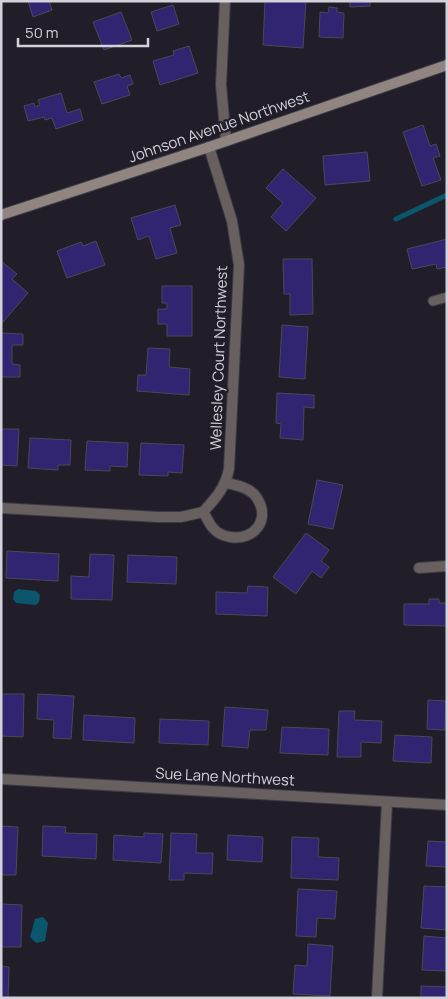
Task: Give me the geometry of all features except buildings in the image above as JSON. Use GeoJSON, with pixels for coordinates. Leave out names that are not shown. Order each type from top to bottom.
{"type":"FeatureCollection","features":[{"type":"Feature","properties":{"kind":"street"},"geometry":{"type":"LineString","coordinates":[[225,1],[221,85],[226,141]]}},
{"type":"Feature","properties":{"kind":"street","name":"Johnson Avenue Northwest"},"geometry":{"type":"LineString","coordinates":[[1,216],[447,65]]}},
{"type":"Feature","properties":{"kind":"street","name":"Wellesley Court Northwest"},"geometry":{"type":"LineString","coordinates":[[203,512],[220,494],[226,483],[229,469],[239,266],[232,221],[209,147]]}},
{"type":"Feature","properties":{"kind":"street"},"geometry":{"type":"LineString","coordinates":[[1,508],[158,517],[181,517],[203,512],[213,528],[224,536],[239,538],[251,534],[261,523],[262,510],[256,497],[242,487],[226,483]]}},
{"type":"Feature","properties":{"kind":"street"},"geometry":{"type":"LineString","coordinates":[[419,568],[447,566]]}},
{"type":"Feature","properties":{"kind":"street","name":"Sue Lane Northwest"},"geometry":{"type":"LineString","coordinates":[[1,779],[447,805]]}},
{"type":"Feature","properties":{"kind":"street"},"geometry":{"type":"LineString","coordinates":[[377,998],[387,802]]}},
{"type":"Feature","properties":{"kind":"lane"},"geometry":{"type":"LineString","coordinates":[[433,301],[447,297]]}},
{"type":"Feature","properties":{"kind":"water"},"geometry":{"type":"Polygon","coordinates":[[[18,589],[36,591],[40,595],[39,602],[36,605],[16,603],[13,599],[14,592],[18,589]]]}},
{"type":"Feature","properties":{"kind":"water"},"geometry":{"type":"Polygon","coordinates":[[[43,917],[48,923],[45,941],[36,943],[30,937],[35,919],[43,917]]]}},
{"type":"Feature","properties":{"kind":"waterway"},"geometry":{"type":"LineString","coordinates":[[396,219],[447,195]]}}]}
